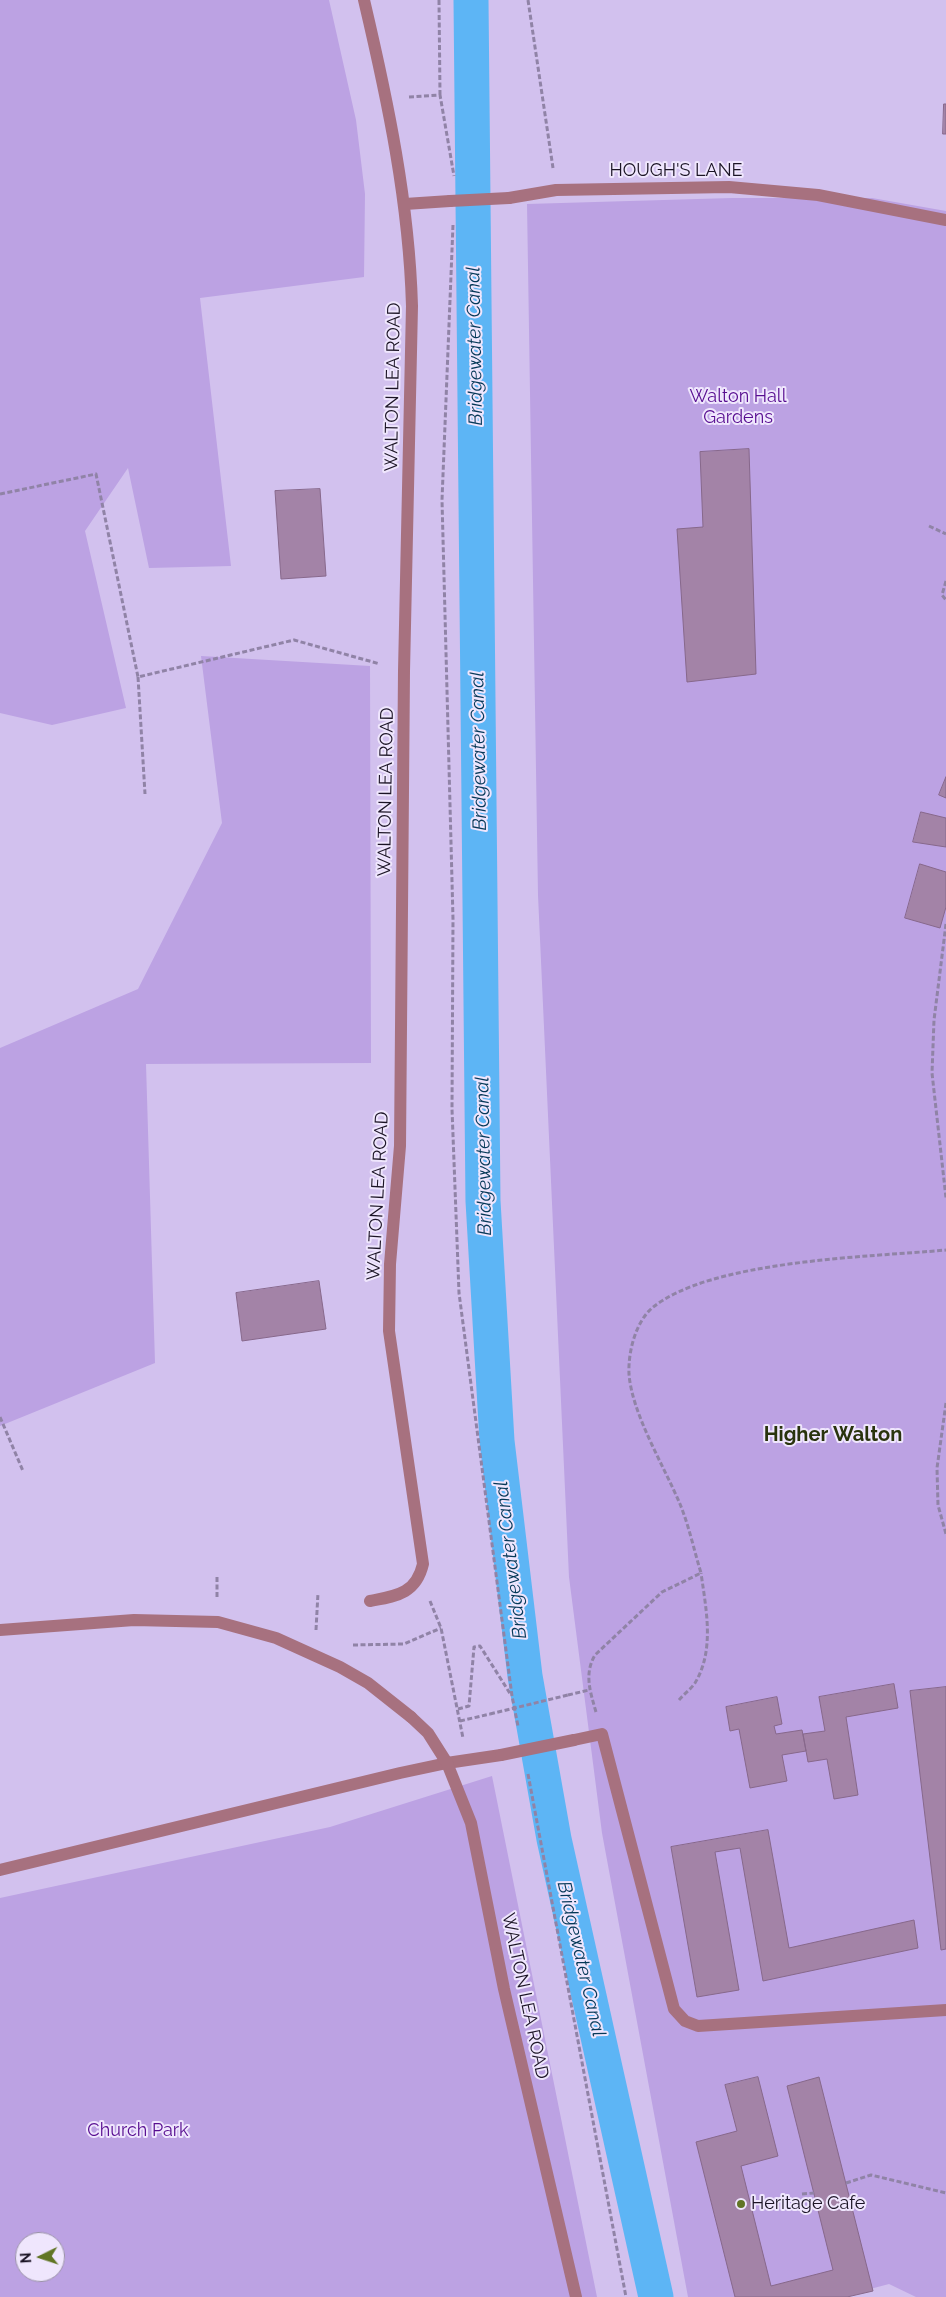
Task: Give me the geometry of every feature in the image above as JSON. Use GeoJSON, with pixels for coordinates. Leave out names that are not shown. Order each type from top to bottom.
{"type":"FeatureCollection","features":[{"type":"Feature","properties":{"kind":"street","name":"WALTON LEA ROAD"},"geometry":{"type":"LineString","coordinates":[[364,0],[387,99],[405,204],[412,306],[404,671],[400,1146],[390,1264],[389,1331],[423,1549],[421,1575],[415,1584]]}},
{"type":"Feature","properties":{"kind":"street","name":"HOUGH'S LANE"},"geometry":{"type":"LineString","coordinates":[[405,204],[509,198],[556,190],[729,187],[835,198],[946,220]]}},
{"type":"Feature","properties":{"kind":"street"},"geometry":{"type":"LineString","coordinates":[[370,1601],[396,1596],[415,1584]]}},
{"type":"Feature","properties":{"kind":"street","name":"WALTON LEA ROAD"},"geometry":{"type":"LineString","coordinates":[[0,1630],[134,1620],[218,1622],[276,1638],[368,1683],[428,1733],[447,1763],[471,1823],[504,1989],[576,2297]]}},
{"type":"Feature","properties":{"kind":"street"},"geometry":{"type":"LineString","coordinates":[[0,1870],[447,1763],[501,1755],[602,1734],[674,2009],[685,2021],[698,2026],[764,2024],[946,2010]]}},
{"type":"Feature","properties":{"kind":"path"},"geometry":{"type":"LineString","coordinates":[[439,0],[440,95],[455,180]]}},
{"type":"Feature","properties":{"kind":"path"},"geometry":{"type":"LineString","coordinates":[[528,0],[551,153]]}},
{"type":"Feature","properties":{"kind":"path"},"geometry":{"type":"LineString","coordinates":[[387,99],[440,95]]}},
{"type":"Feature","properties":{"kind":"path"},"geometry":{"type":"LineString","coordinates":[[453,219],[442,500],[453,919],[452,1109],[459,1293],[512,1696],[520,1732]]}},
{"type":"Feature","properties":{"kind":"path"},"geometry":{"type":"LineString","coordinates":[[0,494],[96,474],[138,677],[145,794]]}},
{"type":"Feature","properties":{"kind":"path"},"geometry":{"type":"LineString","coordinates":[[929,526],[946,534]]}},
{"type":"Feature","properties":{"kind":"path"},"geometry":{"type":"LineString","coordinates":[[946,581],[942,595],[946,600]]}},
{"type":"Feature","properties":{"kind":"path"},"geometry":{"type":"LineString","coordinates":[[138,677],[294,640],[404,671]]}},
{"type":"Feature","properties":{"kind":"path"},"geometry":{"type":"LineString","coordinates":[[946,924],[934,1020],[932,1073],[946,1198]]}},
{"type":"Feature","properties":{"kind":"path"},"geometry":{"type":"LineString","coordinates":[[679,1700],[694,1684],[706,1648],[708,1624],[701,1573],[681,1507],[638,1413],[630,1375],[630,1349],[639,1326],[650,1310],[666,1298],[692,1286],[735,1273],[816,1262],[946,1250]]}},
{"type":"Feature","properties":{"kind":"path"},"geometry":{"type":"LineString","coordinates":[[946,1403],[937,1468],[938,1506],[946,1534]]}},
{"type":"Feature","properties":{"kind":"path"},"geometry":{"type":"LineString","coordinates":[[0,1417],[23,1471]]}},
{"type":"Feature","properties":{"kind":"path"},"geometry":{"type":"LineString","coordinates":[[602,1734],[589,1690],[588,1667],[595,1655],[662,1592],[701,1573]]}},
{"type":"Feature","properties":{"kind":"path"},"geometry":{"type":"LineString","coordinates":[[415,1584],[433,1605],[441,1628],[467,1760]]}},
{"type":"Feature","properties":{"kind":"path"},"geometry":{"type":"LineString","coordinates":[[309,1654],[316,1629],[318,1594]]}},
{"type":"Feature","properties":{"kind":"path"},"geometry":{"type":"LineString","coordinates":[[350,1645],[404,1644],[441,1628]]}},
{"type":"Feature","properties":{"kind":"path"},"geometry":{"type":"LineString","coordinates":[[316,1629],[325,1633]]}},
{"type":"Feature","properties":{"kind":"path"},"geometry":{"type":"LineString","coordinates":[[458,1709],[469,1706],[474,1647],[480,1646],[512,1696]]}},
{"type":"Feature","properties":{"kind":"path"},"geometry":{"type":"LineString","coordinates":[[460,1721],[589,1690]]}},
{"type":"Feature","properties":{"kind":"path"},"geometry":{"type":"LineString","coordinates":[[526,1767],[589,2110],[626,2297]]}},
{"type":"Feature","properties":{"kind":"path"},"geometry":{"type":"LineString","coordinates":[[846,2183],[871,2175],[946,2193]]}},
{"type":"Feature","properties":{"kind":"path"},"geometry":{"type":"LineString","coordinates":[[802,2194],[814,2193]]}},
{"type":"Feature","properties":{"kind":"green space"},"geometry":{"type":"Polygon","coordinates":[[[0,0],[329,0],[356,120],[365,194],[364,277],[200,298],[231,566],[149,568],[128,468],[85,531],[126,708],[52,725],[0,713],[0,0]]]}},
{"type":"Feature","properties":{"kind":"green space","name":"Walton Hall Gardens"},"geometry":{"type":"Polygon","coordinates":[[[732,198],[872,198],[946,211],[946,2297],[916,2297],[889,2284],[840,2297],[688,2297],[602,1833],[569,1577],[538,895],[527,204],[732,198]]]}},
{"type":"Feature","properties":{"kind":"green space"},"geometry":{"type":"Polygon","coordinates":[[[201,656],[370,666],[371,1063],[146,1064],[155,1363],[0,1426],[0,1048],[138,989],[222,823],[201,656]]]}},
{"type":"Feature","properties":{"kind":"green space","name":"Church Park"},"geometry":{"type":"Polygon","coordinates":[[[492,1776],[597,2297],[0,2297],[0,1898],[330,1827],[492,1776]]]}},
{"type":"Feature","properties":{"kind":"building"},"geometry":{"type":"Polygon","coordinates":[[[944,104],[946,104],[946,134],[943,134],[944,104]]]}},
{"type":"Feature","properties":{"kind":"building"},"geometry":{"type":"Polygon","coordinates":[[[749,449],[756,674],[687,682],[677,529],[703,527],[700,452],[749,449]]]}},
{"type":"Feature","properties":{"kind":"building"},"geometry":{"type":"Polygon","coordinates":[[[320,489],[326,576],[281,579],[275,491],[320,489]]]}},
{"type":"Feature","properties":{"kind":"building"},"geometry":{"type":"Polygon","coordinates":[[[946,777],[946,798],[939,795],[946,777]]]}},
{"type":"Feature","properties":{"kind":"building"},"geometry":{"type":"Polygon","coordinates":[[[921,812],[946,818],[946,847],[913,842],[921,812]]]}},
{"type":"Feature","properties":{"kind":"building"},"geometry":{"type":"Polygon","coordinates":[[[920,864],[946,872],[946,907],[940,928],[905,918],[920,864]]]}},
{"type":"Feature","properties":{"kind":"building"},"geometry":{"type":"Polygon","coordinates":[[[319,1281],[326,1329],[242,1341],[236,1293],[319,1281]]]}},
{"type":"Feature","properties":{"kind":"building"},"geometry":{"type":"Polygon","coordinates":[[[894,1684],[898,1708],[846,1717],[858,1795],[834,1799],[827,1759],[808,1762],[803,1734],[825,1731],[819,1697],[894,1684]]]}},
{"type":"Feature","properties":{"kind":"building"},"geometry":{"type":"Polygon","coordinates":[[[946,1687],[946,1949],[941,1950],[910,1691],[946,1687]]]}},
{"type":"Feature","properties":{"kind":"building"},"geometry":{"type":"Polygon","coordinates":[[[777,1697],[782,1724],[774,1726],[776,1734],[802,1730],[806,1751],[782,1755],[787,1781],[750,1788],[739,1729],[730,1731],[726,1707],[777,1697]]]}},
{"type":"Feature","properties":{"kind":"building"},"geometry":{"type":"Polygon","coordinates":[[[768,1830],[789,1948],[914,1920],[918,1948],[763,1981],[740,1848],[715,1852],[739,1990],[697,1997],[671,1847],[768,1830]]]}},
{"type":"Feature","properties":{"kind":"building"},"geometry":{"type":"Polygon","coordinates":[[[758,2077],[778,2156],[741,2166],[771,2286],[833,2270],[787,2086],[819,2077],[873,2291],[847,2297],[735,2297],[696,2142],[737,2131],[725,2085],[758,2077]]]}},
{"type":"Feature","properties":{"kind":"waterway","name":"Bridgewater Canal"},"geometry":{"type":"LineString","coordinates":[[471,0],[483,1201],[497,1441],[525,1676],[554,1839],[656,2297]]}},
{"type":"Feature","properties":{"kind":"place","name":"Heritage Cafe"},"geometry":{"type":"Point","coordinates":[741,2204]}},
{"type":"Feature","properties":{"kind":"district","name":"Higher Walton"},"geometry":{"type":"Point","coordinates":[833,1435]}}]}
